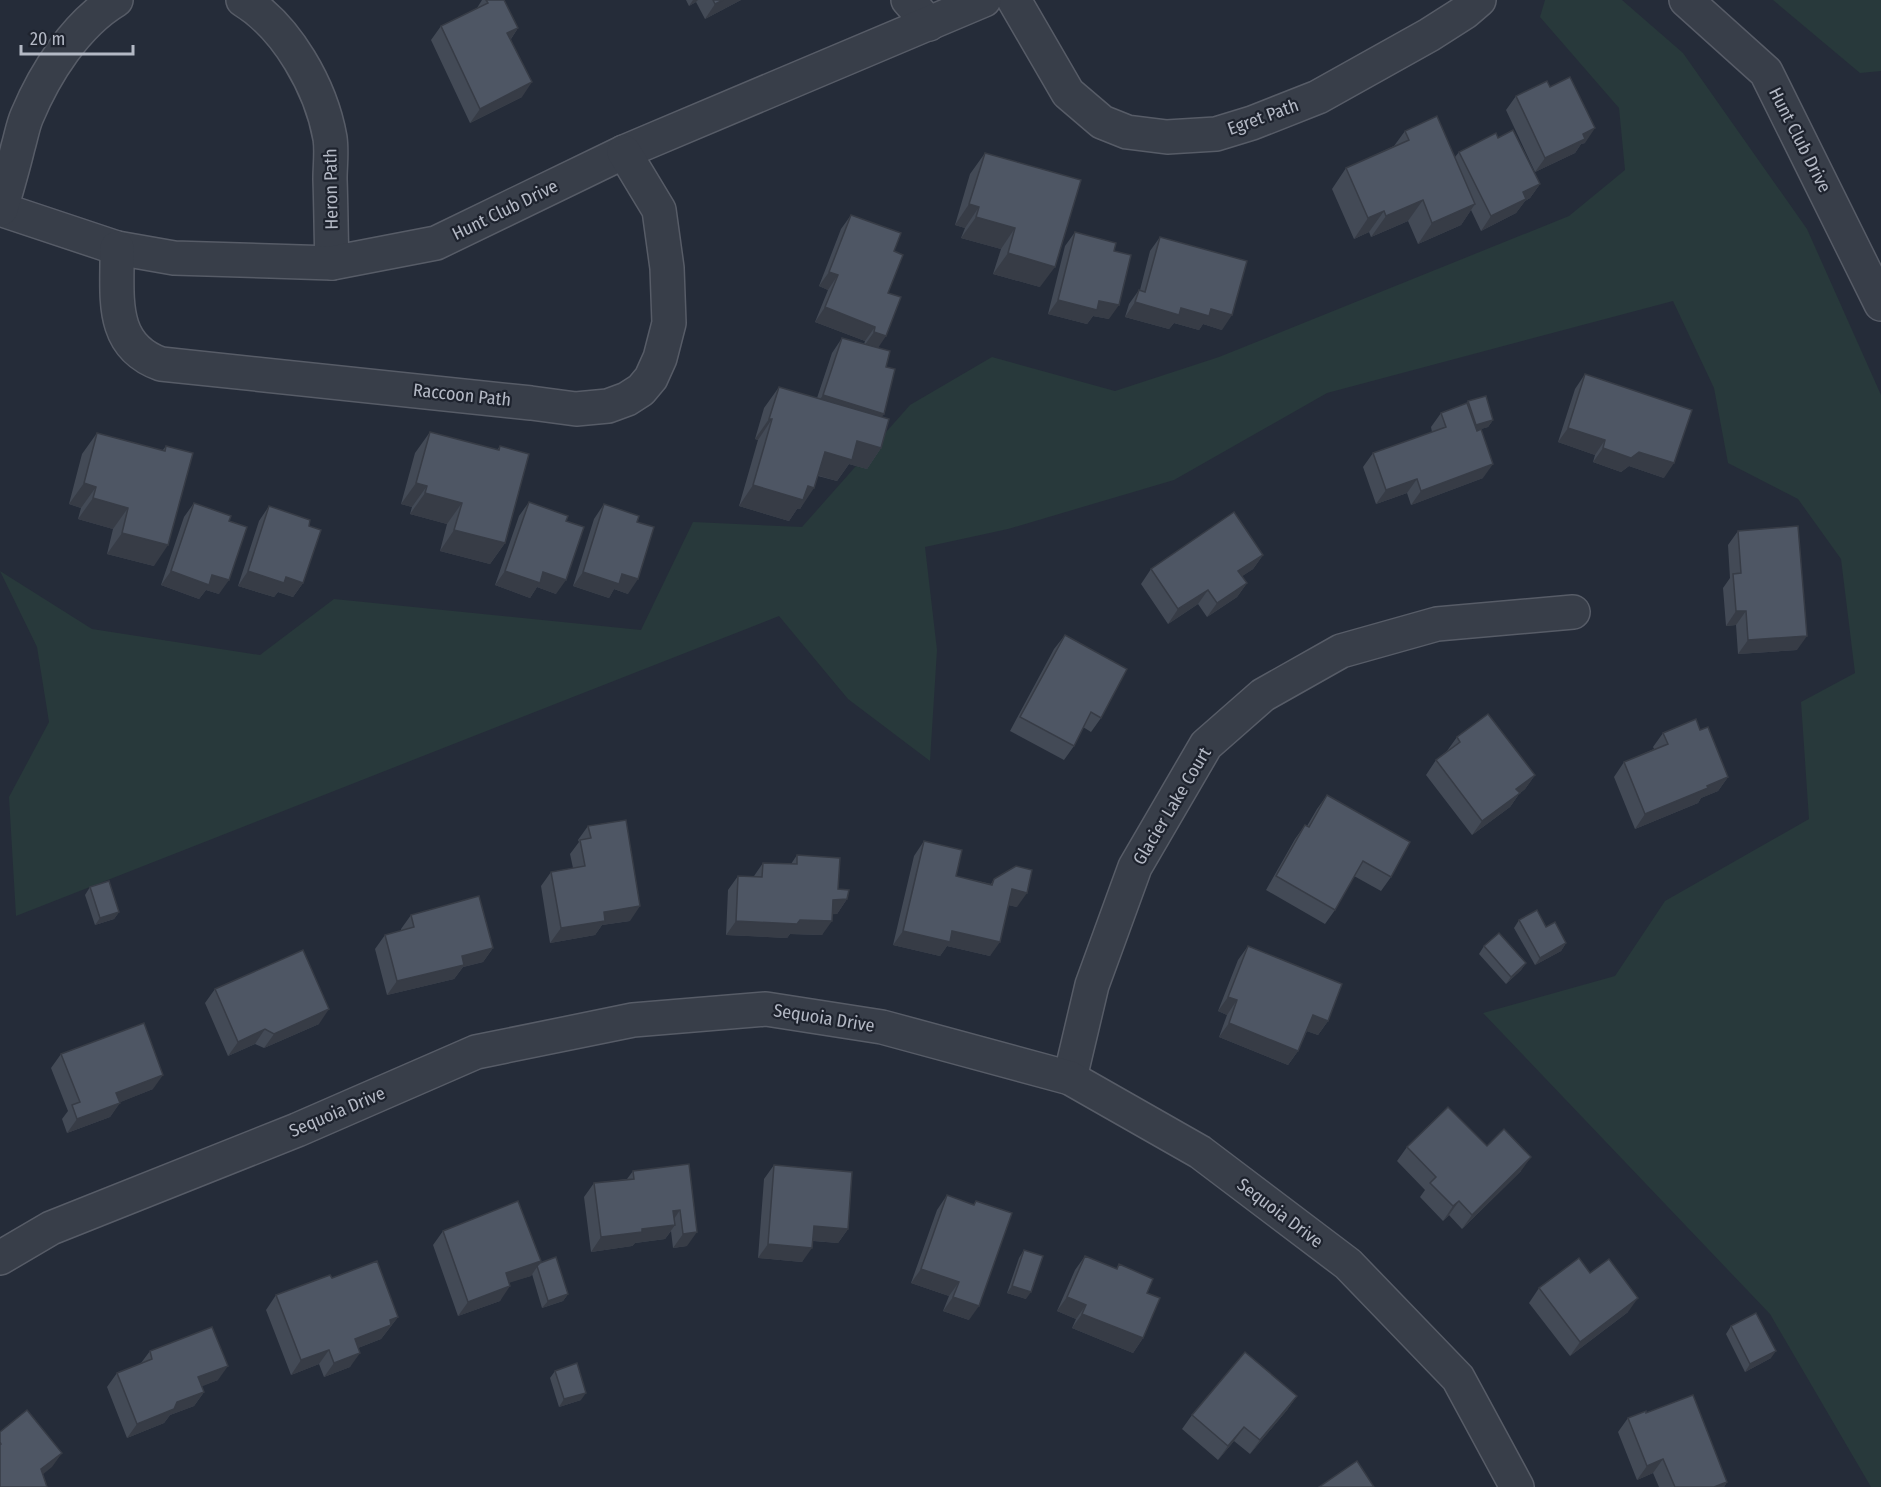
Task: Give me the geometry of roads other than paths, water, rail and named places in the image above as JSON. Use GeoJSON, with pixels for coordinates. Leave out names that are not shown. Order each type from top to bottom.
{"type":"FeatureCollection","features":[{"type":"Feature","properties":{"kind":"street"},"geometry":{"type":"LineString","coordinates":[[0,209],[27,116],[56,61],[75,36],[102,9],[116,0]]}},
{"type":"Feature","properties":{"kind":"street","name":"Heron Path"},"geometry":{"type":"LineString","coordinates":[[243,0],[273,24],[292,50],[316,91],[330,138],[332,263]]}},
{"type":"Feature","properties":{"kind":"street","name":"Egret Path"},"geometry":{"type":"LineString","coordinates":[[1014,0],[1068,93],[1101,122],[1127,132],[1167,137],[1216,134],[1252,123],[1318,97],[1428,35],[1465,12],[1479,0]]}},
{"type":"Feature","properties":{"kind":"street","name":"Hunt Club Drive"},"geometry":{"type":"LineString","coordinates":[[1686,0],[1766,72],[1881,304]]}},
{"type":"Feature","properties":{"kind":"street","name":"Hunt Club Drive"},"geometry":{"type":"LineString","coordinates":[[0,209],[117,248],[174,258],[332,263],[436,243],[918,12],[980,1]]}},
{"type":"Feature","properties":{"kind":"street","name":"Raccoon Path"},"geometry":{"type":"LineString","coordinates":[[117,248],[118,311],[122,328],[136,350],[147,359],[161,364],[576,409],[608,406],[637,393],[651,378],[660,358],[669,323],[667,268],[659,210],[624,152]]}},
{"type":"Feature","properties":{"kind":"street","name":"Glacier Lake Court"},"geometry":{"type":"LineString","coordinates":[[1070,1078],[1092,985],[1135,867],[1206,745],[1263,695],[1341,651],[1437,624],[1573,612]]}},
{"type":"Feature","properties":{"kind":"street","name":"Sequoia Drive"},"geometry":{"type":"LineString","coordinates":[[0,1258],[51,1228],[297,1130],[476,1052],[633,1020],[766,1009],[882,1027],[1070,1078],[1200,1152],[1348,1264],[1458,1378],[1517,1487]]}}]}
